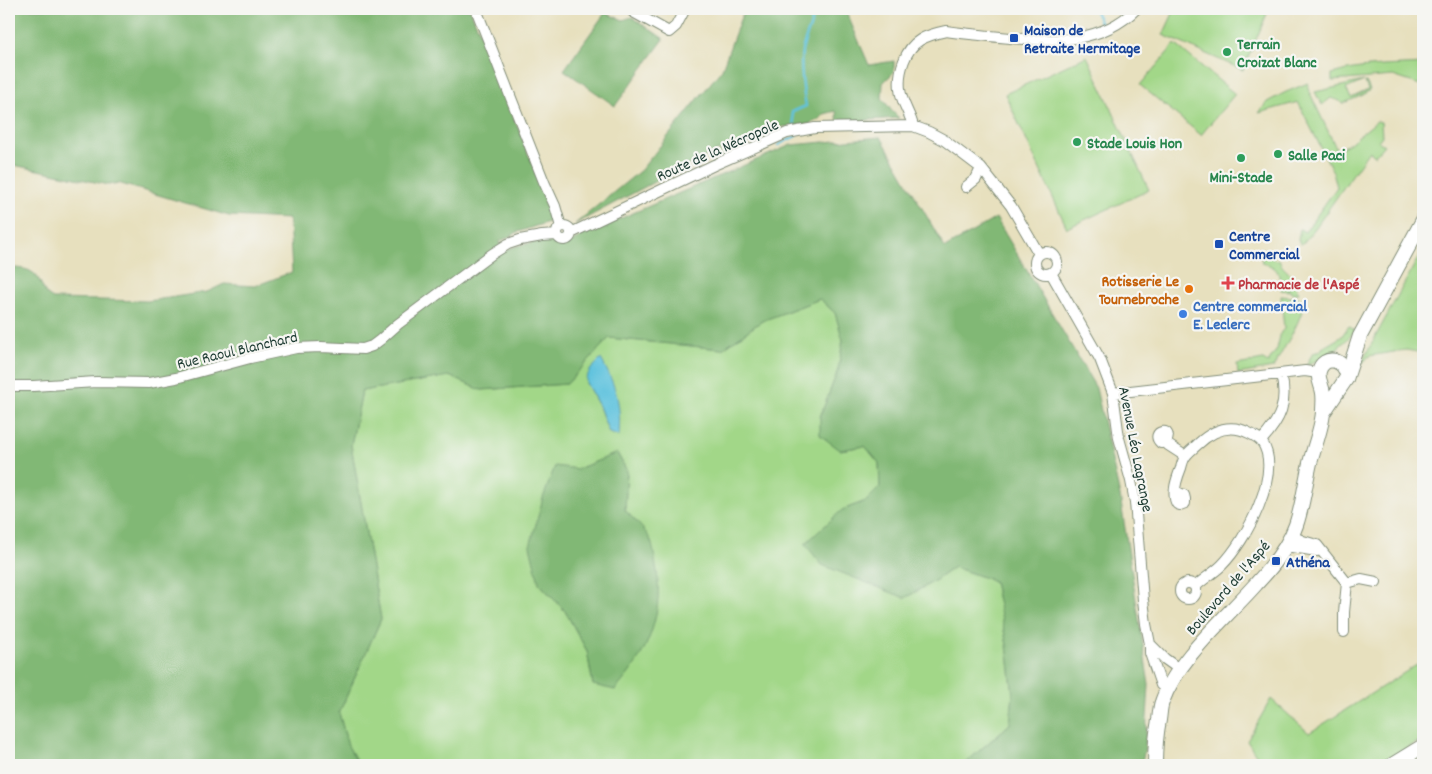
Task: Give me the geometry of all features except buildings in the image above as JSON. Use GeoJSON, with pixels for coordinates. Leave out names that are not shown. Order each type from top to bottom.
{"type":"FeatureCollection","features":[{"type":"Feature","properties":{"kind":"street"},"geometry":{"type":"LineString","coordinates":[[476,9],[555,206],[559,231]]}},
{"type":"Feature","properties":{"kind":"street"},"geometry":{"type":"LineString","coordinates":[[633,12],[669,32],[676,26],[685,9]]}},
{"type":"Feature","properties":{"kind":"street"},"geometry":{"type":"LineString","coordinates":[[1039,254],[1011,206],[981,168],[944,140],[930,132],[913,126],[900,89],[902,63],[908,51],[918,40],[932,34],[946,32],[1035,40],[1067,40],[1104,31],[1119,23],[1136,9]]}},
{"type":"Feature","properties":{"kind":"street","name":"Route de la Nécropole"},"geometry":{"type":"LineString","coordinates":[[559,231],[566,226],[572,234],[714,165],[787,133],[815,128],[913,126]]}},
{"type":"Feature","properties":{"kind":"street"},"geometry":{"type":"LineString","coordinates":[[966,187],[976,179],[981,168]]}},
{"type":"Feature","properties":{"kind":"street","name":"Boulevard de l'Aspé"},"geometry":{"type":"LineString","coordinates":[[1323,414],[1344,381],[1360,336],[1423,220]]}},
{"type":"Feature","properties":{"kind":"street","name":"Rue Raoul Blanchard"},"geometry":{"type":"LineString","coordinates":[[9,386],[96,382],[150,382],[176,378],[296,348],[363,348],[372,346],[436,295],[508,244],[559,231]]}},
{"type":"Feature","properties":{"kind":"street"},"geometry":{"type":"LineString","coordinates":[[1042,252],[1050,253],[1055,257],[1056,266],[1051,273],[1040,273],[1035,267],[1035,260],[1039,254],[1042,252]]}},
{"type":"Feature","properties":{"kind":"street","name":"Avenue Léo Lagrange"},"geometry":{"type":"LineString","coordinates":[[1051,273],[1100,359],[1113,393],[1119,438],[1135,502],[1143,600],[1150,653],[1161,685],[1167,690]]}},
{"type":"Feature","properties":{"kind":"street","name":"Boulevard de l'Aspé"},"geometry":{"type":"LineString","coordinates":[[1331,360],[1360,336]]}},
{"type":"Feature","properties":{"kind":"street"},"geometry":{"type":"LineString","coordinates":[[1331,360],[1341,362],[1344,366],[1344,381],[1332,389],[1324,386],[1320,378],[1322,364],[1331,360]]}},
{"type":"Feature","properties":{"kind":"street"},"geometry":{"type":"LineString","coordinates":[[1113,393],[1305,371],[1320,378]]}},
{"type":"Feature","properties":{"kind":"street"},"geometry":{"type":"LineString","coordinates":[[1261,441],[1278,419],[1283,406],[1284,396],[1281,374]]}},
{"type":"Feature","properties":{"kind":"street","name":"Boulevard de l'Aspé"},"geometry":{"type":"LineString","coordinates":[[1154,765],[1154,749],[1161,703],[1179,670],[1200,644],[1263,577],[1289,541],[1301,510],[1309,465],[1323,414],[1323,395],[1320,378]]}},
{"type":"Feature","properties":{"kind":"street"},"geometry":{"type":"LineString","coordinates":[[1175,491],[1185,456],[1208,435],[1217,430],[1241,428],[1261,441],[1268,467],[1259,506],[1248,530],[1235,549],[1221,566],[1195,587]]}},
{"type":"Feature","properties":{"kind":"street"},"geometry":{"type":"LineString","coordinates":[[1166,442],[1185,456]]}},
{"type":"Feature","properties":{"kind":"street"},"geometry":{"type":"LineString","coordinates":[[1289,541],[1322,552],[1347,583],[1344,632]]}},
{"type":"Feature","properties":{"kind":"street"},"geometry":{"type":"LineString","coordinates":[[1347,583],[1361,579],[1376,582]]}},
{"type":"Feature","properties":{"kind":"street"},"geometry":{"type":"LineString","coordinates":[[1150,644],[1179,670]]}},
{"type":"Feature","properties":{"kind":"street"},"geometry":{"type":"LineString","coordinates":[[1392,765],[1423,746]]}},
{"type":"Feature","properties":{"kind":"street","name":"Boulevard de l'Aspé"},"geometry":{"type":"LineString","coordinates":[[1148,765],[1154,749]]}},
{"type":"Feature","properties":{"kind":"green space"},"geometry":{"type":"Polygon","coordinates":[[[9,9],[470,9],[554,220],[518,232],[499,242],[503,251],[546,240],[560,245],[570,244],[582,235],[791,145],[881,137],[945,248],[996,218],[1096,388],[1120,496],[1149,685],[1145,749],[1141,765],[963,765],[1010,724],[1013,695],[1007,645],[994,581],[954,567],[905,598],[822,565],[805,544],[842,510],[866,501],[880,487],[879,463],[865,446],[840,450],[820,435],[820,417],[838,370],[843,340],[835,313],[820,299],[762,321],[722,349],[609,338],[567,384],[481,390],[449,376],[362,391],[351,445],[381,619],[339,713],[348,746],[359,765],[9,765],[9,268],[20,268],[30,271],[40,281],[46,293],[53,299],[148,301],[207,292],[224,284],[255,286],[292,272],[289,219],[229,216],[118,183],[109,185],[9,164],[9,9]]]}},
{"type":"Feature","properties":{"kind":"green space"},"geometry":{"type":"Polygon","coordinates":[[[744,9],[845,9],[869,65],[894,61],[894,72],[883,83],[882,98],[899,118],[838,122],[836,111],[824,114],[820,119],[809,124],[781,127],[722,158],[719,150],[575,224],[641,170],[722,69],[744,9]]]}},
{"type":"Feature","properties":{"kind":"green space","name":"Terrain Croizat Blanc"},"geometry":{"type":"Polygon","coordinates":[[[1175,9],[1269,9],[1243,70],[1163,35],[1175,9]]]}},
{"type":"Feature","properties":{"kind":"green space"},"geometry":{"type":"Polygon","coordinates":[[[605,13],[623,20],[632,17],[664,39],[615,106],[564,70],[605,13]]]}},
{"type":"Feature","properties":{"kind":"green space"},"geometry":{"type":"Polygon","coordinates":[[[1175,44],[1235,94],[1201,135],[1140,85],[1175,44]]]}},
{"type":"Feature","properties":{"kind":"green space","name":"Stade Louis Hon"},"geometry":{"type":"Polygon","coordinates":[[[1087,56],[1149,190],[1067,228],[1005,94],[1087,56]]]}},
{"type":"Feature","properties":{"kind":"green space"},"geometry":{"type":"Polygon","coordinates":[[[1423,64],[1423,86],[1393,76],[1332,81],[1332,74],[1343,71],[1377,66],[1423,64]]]}},
{"type":"Feature","properties":{"kind":"green space"},"geometry":{"type":"Polygon","coordinates":[[[1364,81],[1346,89],[1351,98],[1368,90],[1365,82],[1370,90],[1342,104],[1340,101],[1331,98],[1322,105],[1315,92],[1364,81]]]}},
{"type":"Feature","properties":{"kind":"green space"},"geometry":{"type":"Polygon","coordinates":[[[1308,83],[1308,89],[1337,150],[1350,143],[1377,121],[1381,122],[1382,136],[1378,141],[1384,145],[1375,155],[1369,151],[1316,227],[1301,244],[1298,240],[1300,229],[1305,232],[1337,187],[1333,172],[1298,102],[1259,113],[1267,102],[1308,83]]]}},
{"type":"Feature","properties":{"kind":"green space"},"geometry":{"type":"Polygon","coordinates":[[[1260,248],[1266,250],[1275,260],[1279,259],[1282,266],[1291,275],[1299,293],[1291,293],[1288,288],[1288,291],[1281,290],[1278,272],[1262,263],[1260,248]]]}},
{"type":"Feature","properties":{"kind":"green space"},"geometry":{"type":"Polygon","coordinates":[[[1423,249],[1423,353],[1406,350],[1369,356],[1359,367],[1423,249]]]}},
{"type":"Feature","properties":{"kind":"green space"},"geometry":{"type":"Polygon","coordinates":[[[1281,296],[1300,298],[1303,304],[1302,311],[1286,346],[1273,368],[1238,374],[1237,365],[1263,360],[1268,363],[1277,349],[1281,332],[1284,329],[1281,296]]]}},
{"type":"Feature","properties":{"kind":"green space"},"geometry":{"type":"Polygon","coordinates":[[[820,299],[835,313],[843,340],[838,370],[820,417],[840,450],[865,446],[879,463],[880,487],[866,501],[842,510],[905,598],[954,567],[994,581],[1007,645],[1013,695],[1010,724],[963,765],[359,765],[348,746],[339,713],[381,619],[351,445],[362,391],[449,376],[482,390],[567,384],[609,338],[722,349],[762,321],[820,299]],[[586,383],[599,406],[609,433],[620,418],[586,383]],[[617,453],[578,469],[555,467],[539,583],[565,611],[587,651],[593,685],[650,539],[625,510],[627,471],[617,453]]]}},
{"type":"Feature","properties":{"kind":"green space"},"geometry":{"type":"Polygon","coordinates":[[[1349,326],[1355,331],[1344,342],[1327,355],[1306,365],[1313,353],[1321,351],[1322,348],[1341,337],[1349,326]]]}},
{"type":"Feature","properties":{"kind":"green space"},"geometry":{"type":"Polygon","coordinates":[[[617,453],[627,471],[625,510],[645,531],[652,544],[658,579],[658,597],[652,630],[645,646],[637,662],[615,690],[593,685],[587,651],[565,611],[539,583],[530,546],[543,498],[555,466],[578,469],[617,453]]]}},
{"type":"Feature","properties":{"kind":"green space"},"geometry":{"type":"Polygon","coordinates":[[[1423,661],[1423,739],[1379,765],[1261,765],[1247,741],[1271,699],[1309,733],[1423,661]]]}},
{"type":"Feature","properties":{"kind":"water"},"geometry":{"type":"Polygon","coordinates":[[[601,359],[617,396],[619,436],[609,433],[599,406],[586,383],[586,378],[591,369],[601,359]]]}},
{"type":"Feature","properties":{"kind":"waterway"},"geometry":{"type":"LineString","coordinates":[[794,124],[792,112],[806,106],[802,78],[802,51],[815,9]]}},
{"type":"Feature","properties":{"kind":"waterway"},"geometry":{"type":"LineString","coordinates":[[1094,9],[1101,24]]}},
{"type":"Feature","properties":{"kind":"waterway"},"geometry":{"type":"LineString","coordinates":[[778,145],[796,136]]}},
{"type":"Feature","properties":{"kind":"place","name":"Maison de Retraite Hermitage"},"geometry":{"type":"Point","coordinates":[1014,38]}},
{"type":"Feature","properties":{"kind":"place","name":"Terrain Croizat Blanc"},"geometry":{"type":"Point","coordinates":[1227,52]}},
{"type":"Feature","properties":{"kind":"place","name":"Stade Louis Hon"},"geometry":{"type":"Point","coordinates":[1077,142]}},
{"type":"Feature","properties":{"kind":"place","name":"Salle Paci"},"geometry":{"type":"Point","coordinates":[1278,154]}},
{"type":"Feature","properties":{"kind":"place","name":"Mini-Stade"},"geometry":{"type":"Point","coordinates":[1241,158]}},
{"type":"Feature","properties":{"kind":"place","name":"Centre Commercial"},"geometry":{"type":"Point","coordinates":[1219,244]}},
{"type":"Feature","properties":{"kind":"place","name":"Pharmacie de l'Aspé"},"geometry":{"type":"Point","coordinates":[1228,283]}},
{"type":"Feature","properties":{"kind":"place","name":"Rotisserie Le Tournebroche"},"geometry":{"type":"Point","coordinates":[1189,289]}},
{"type":"Feature","properties":{"kind":"place","name":"Centre commercial E. Leclerc"},"geometry":{"type":"Point","coordinates":[1183,314]}},
{"type":"Feature","properties":{"kind":"place","name":"Athéna"},"geometry":{"type":"Point","coordinates":[1276,561]}}]}
